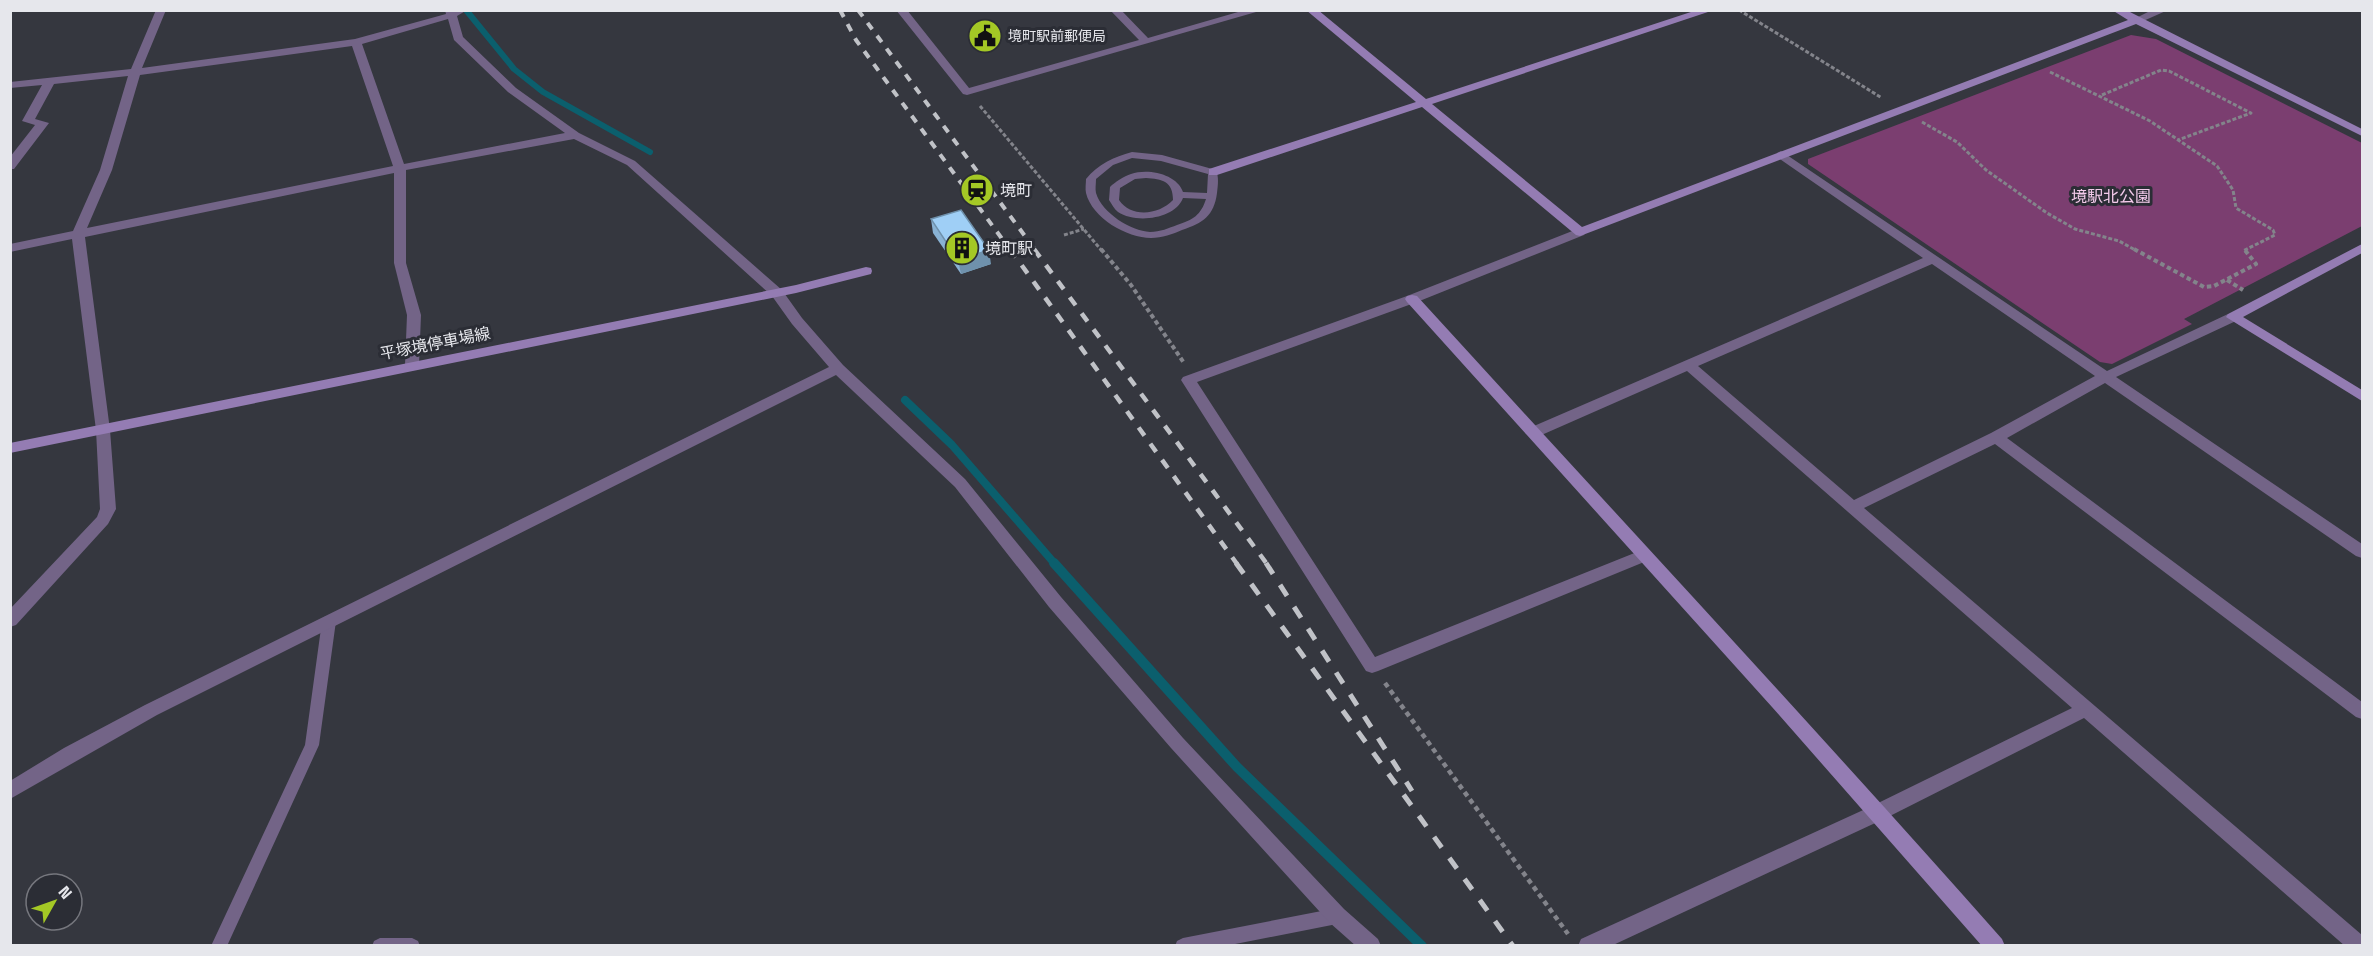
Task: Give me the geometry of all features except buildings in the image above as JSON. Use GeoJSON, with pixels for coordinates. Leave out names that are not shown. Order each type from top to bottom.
{"type":"FeatureCollection","features":[{"type":"Feature","properties":{"kind":"street"},"geometry":{"type":"LineString","coordinates":[[10,620],[103,520],[108,510],[103,430],[78,234],[106,170],[135,72],[161,10]]}},
{"type":"Feature","properties":{"kind":"street"},"geometry":{"type":"LineString","coordinates":[[901,10],[967,92],[1258,10]]}},
{"type":"Feature","properties":{"kind":"street"},"geometry":{"type":"LineString","coordinates":[[1115,10],[1146,42]]}},
{"type":"Feature","properties":{"kind":"street"},"geometry":{"type":"LineString","coordinates":[[1311,10],[1580,232]]}},
{"type":"Feature","properties":{"kind":"street"},"geometry":{"type":"LineString","coordinates":[[1213,172],[1709,10]]}},
{"type":"Feature","properties":{"kind":"street"},"geometry":{"type":"LineString","coordinates":[[2117,10],[2362,133]]}},
{"type":"Feature","properties":{"kind":"street"},"geometry":{"type":"LineString","coordinates":[[1643,556],[1372,666],[1188,380],[1412,299],[1580,232],[2163,10]]}},
{"type":"Feature","properties":{"kind":"street"},"geometry":{"type":"LineString","coordinates":[[10,85],[49,83],[356,42],[454,12],[458,38],[512,90],[575,135],[632,163],[777,293],[797,321],[838,368],[960,483],[1055,602],[1177,743],[1337,916],[1371,945]]}},
{"type":"Feature","properties":{"kind":"street"},"geometry":{"type":"LineString","coordinates":[[356,42],[399,168],[400,263],[414,315],[412,366]]}},
{"type":"Feature","properties":{"kind":"street"},"geometry":{"type":"LineString","coordinates":[[10,166],[43,123],[28,121],[49,83]]}},
{"type":"Feature","properties":{"kind":"street"},"geometry":{"type":"LineString","coordinates":[[10,248],[399,168],[575,135]]}},
{"type":"Feature","properties":{"kind":"street"},"geometry":{"type":"LineString","coordinates":[[1781,155],[2362,552]]}},
{"type":"Feature","properties":{"kind":"street"},"geometry":{"type":"LineString","coordinates":[[1853,507],[1996,437],[2105,377],[2233,317],[2362,248]]}},
{"type":"Feature","properties":{"kind":"street"},"geometry":{"type":"LineString","coordinates":[[1532,433],[1932,259]]}},
{"type":"Feature","properties":{"kind":"street","name":"平塚境停車場線"},"geometry":{"type":"LineString","coordinates":[[10,448],[777,293],[866,271]]}},
{"type":"Feature","properties":{"kind":"street"},"geometry":{"type":"LineString","coordinates":[[1412,299],[1643,556],[1879,812],[1995,945]]}},
{"type":"Feature","properties":{"kind":"street"},"geometry":{"type":"LineString","coordinates":[[2233,317],[2362,396]]}},
{"type":"Feature","properties":{"kind":"street"},"geometry":{"type":"LineString","coordinates":[[1687,364],[2360,945]]}},
{"type":"Feature","properties":{"kind":"street"},"geometry":{"type":"LineString","coordinates":[[10,791],[70,754],[151,710],[838,368]]}},
{"type":"Feature","properties":{"kind":"street"},"geometry":{"type":"LineString","coordinates":[[1996,437],[2362,712]]}},
{"type":"Feature","properties":{"kind":"street"},"geometry":{"type":"LineString","coordinates":[[1588,945],[1879,812],[2086,709]]}},
{"type":"Feature","properties":{"kind":"lane"},"geometry":{"type":"LineString","coordinates":[[1132,155],[1147,155],[1178,162],[1213,172],[1212,196],[1205,214],[1197,222],[1168,232],[1150,235],[1134,231],[1102,209],[1091,193],[1091,179],[1098,169],[1110,161],[1132,155]]}},
{"type":"Feature","properties":{"kind":"lane"},"geometry":{"type":"LineString","coordinates":[[1164,178],[1178,162]]}},
{"type":"Feature","properties":{"kind":"lane"},"geometry":{"type":"LineString","coordinates":[[1146,175],[1164,178],[1177,187],[1179,195],[1177,203],[1170,209],[1158,214],[1132,214],[1116,205],[1112,195],[1115,187],[1122,181],[1146,175]]}},
{"type":"Feature","properties":{"kind":"lane"},"geometry":{"type":"LineString","coordinates":[[1179,195],[1212,196]]}},
{"type":"Feature","properties":{"kind":"lane"},"geometry":{"type":"LineString","coordinates":[[1102,209],[1116,205]]}},
{"type":"Feature","properties":{"kind":"lane"},"geometry":{"type":"LineString","coordinates":[[219,945],[312,745],[329,621]]}},
{"type":"Feature","properties":{"kind":"lane"},"geometry":{"type":"LineString","coordinates":[[1183,945],[1337,916]]}},
{"type":"Feature","properties":{"kind":"lane"},"geometry":{"type":"LineString","coordinates":[[380,945],[412,945]]}},
{"type":"Feature","properties":{"kind":"path"},"geometry":{"type":"LineString","coordinates":[[1739,10],[1958,142],[1986,170],[2022,197],[2075,229],[2119,241],[2204,287],[2214,286],[2256,264],[2242,250],[2275,235],[2273,230],[2236,208],[2232,190],[2217,166],[2150,121],[2101,95],[2043,69]]}},
{"type":"Feature","properties":{"kind":"path"},"geometry":{"type":"LineString","coordinates":[[2101,95],[2161,70],[2169,71],[2251,113],[2178,140]]}},
{"type":"Feature","properties":{"kind":"path"},"geometry":{"type":"LineString","coordinates":[[967,92],[1131,285],[1193,378]]}},
{"type":"Feature","properties":{"kind":"path"},"geometry":{"type":"LineString","coordinates":[[1064,235],[1084,229]]}},
{"type":"Feature","properties":{"kind":"path"},"geometry":{"type":"LineString","coordinates":[[1372,666],[1569,936]]}},
{"type":"Feature","properties":{"kind":"green space","name":"境駅北公園"},"geometry":{"type":"Polygon","coordinates":[[[2131,35],[2156,39],[2362,143],[2362,226],[2184,319],[2192,324],[2112,364],[2100,362],[1808,164],[1808,159],[2131,35]]]}},
{"type":"Feature","properties":{"kind":"waterway"},"geometry":{"type":"LineString","coordinates":[[466,10],[514,69],[543,92],[650,152]]}},
{"type":"Feature","properties":{"kind":"waterway"},"geometry":{"type":"LineString","coordinates":[[905,400],[952,445],[1055,564]]}},
{"type":"Feature","properties":{"kind":"waterway"},"geometry":{"type":"LineString","coordinates":[[1054,563],[1237,767],[1422,946]]}},
{"type":"Feature","properties":{"kind":"railway"},"geometry":{"type":"LineString","coordinates":[[840,10],[856,40],[1011,251]]}},
{"type":"Feature","properties":{"kind":"railway"},"geometry":{"type":"LineString","coordinates":[[858,10],[1036,251]]}},
{"type":"Feature","properties":{"kind":"railway"},"geometry":{"type":"LineString","coordinates":[[1010,249],[1237,564]]}},
{"type":"Feature","properties":{"kind":"railway"},"geometry":{"type":"LineString","coordinates":[[1034,249],[1267,564]]}},
{"type":"Feature","properties":{"kind":"railway"},"geometry":{"type":"LineString","coordinates":[[1236,563],[1513,946]]}},
{"type":"Feature","properties":{"kind":"railway"},"geometry":{"type":"LineString","coordinates":[[1266,563],[1412,791]]}},
{"type":"Feature","properties":{"kind":"place","name":"境町駅前郵便局"},"geometry":{"type":"Point","coordinates":[985,36]}},
{"type":"Feature","properties":{"kind":"place","name":"境町"},"geometry":{"type":"Point","coordinates":[977,190]}},
{"type":"Feature","properties":{"kind":"place","name":"境町駅"},"geometry":{"type":"Point","coordinates":[962,248]}}]}
